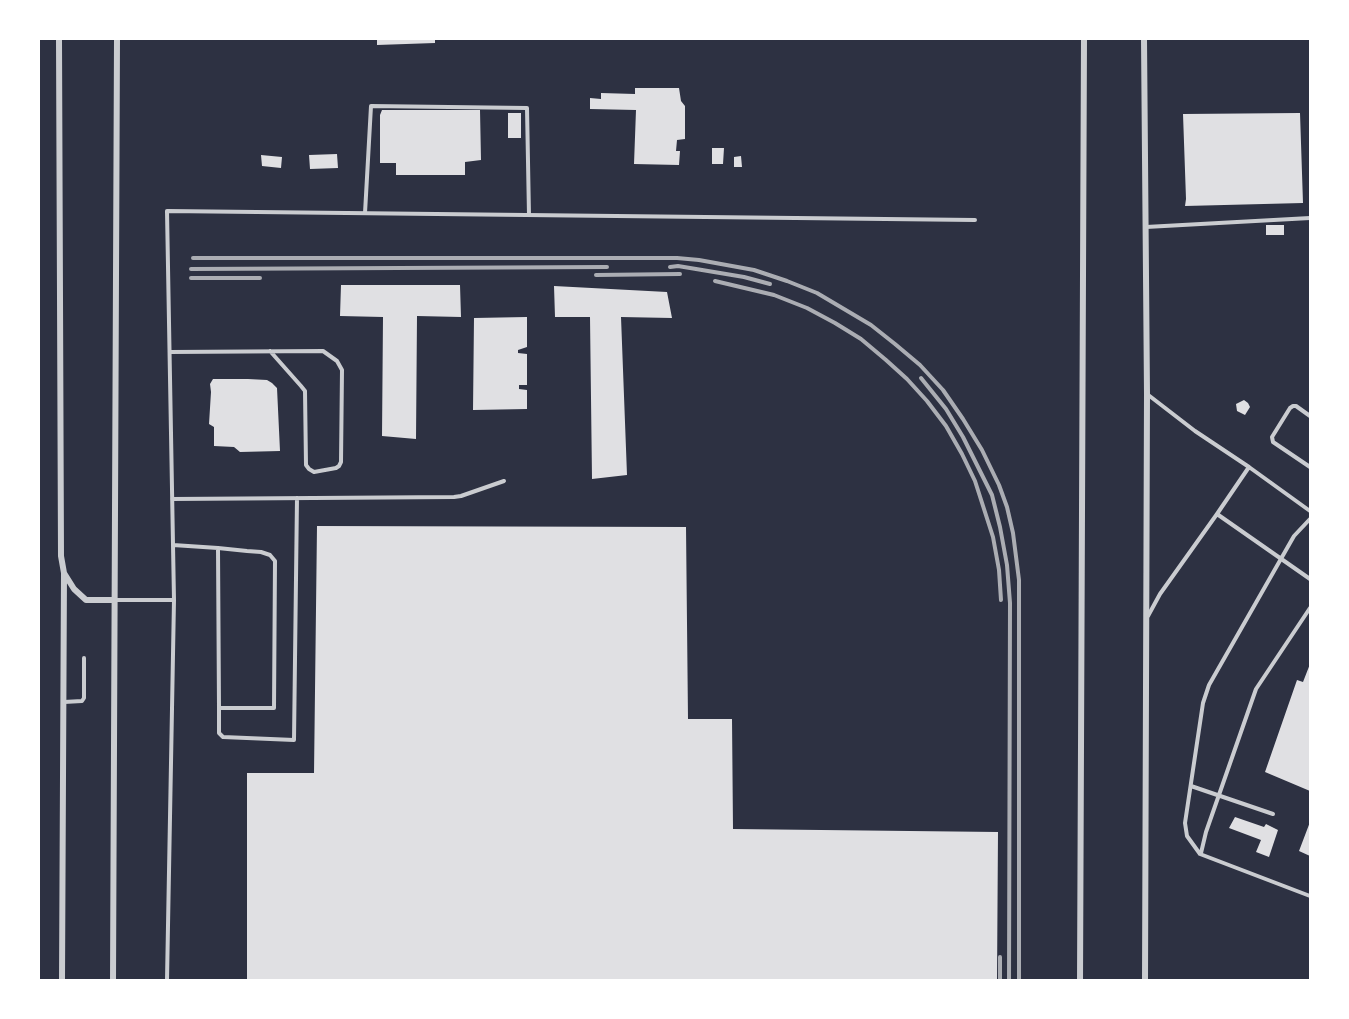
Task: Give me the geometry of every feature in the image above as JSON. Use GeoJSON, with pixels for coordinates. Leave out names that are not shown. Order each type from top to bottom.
{"type":"FeatureCollection","features":[{"type":"Feature","properties":{"kind":"street"},"geometry":{"type":"LineString","coordinates":[[59,39],[61,544],[64,573],[62,980]]}},
{"type":"Feature","properties":{"kind":"street"},"geometry":{"type":"LineString","coordinates":[[113,980],[117,39]]}},
{"type":"Feature","properties":{"kind":"street"},"geometry":{"type":"LineString","coordinates":[[1080,980],[1084,39]]}},
{"type":"Feature","properties":{"kind":"street"},"geometry":{"type":"LineString","coordinates":[[1144,39],[1147,394],[1144,980]]}},
{"type":"Feature","properties":{"kind":"street"},"geometry":{"type":"LineString","coordinates":[[64,573],[74,590],[86,600],[115,600]]}},
{"type":"Feature","properties":{"kind":"lane"},"geometry":{"type":"LineString","coordinates":[[365,213],[371,106],[527,108],[529,215]]}},
{"type":"Feature","properties":{"kind":"lane"},"geometry":{"type":"LineString","coordinates":[[167,980],[174,600],[167,211],[975,220]]}},
{"type":"Feature","properties":{"kind":"lane"},"geometry":{"type":"LineString","coordinates":[[1145,227],[1310,218]]}},
{"type":"Feature","properties":{"kind":"lane"},"geometry":{"type":"LineString","coordinates":[[170,352],[270,351],[323,351],[337,361],[342,370],[341,462],[336,468],[314,472],[306,465],[304,391],[270,351]]}},
{"type":"Feature","properties":{"kind":"lane"},"geometry":{"type":"LineString","coordinates":[[1147,394],[1195,431],[1310,511]]}},
{"type":"Feature","properties":{"kind":"lane"},"geometry":{"type":"LineString","coordinates":[[1310,416],[1296,406],[1290,408],[1272,439],[1273,442],[1310,467]]}},
{"type":"Feature","properties":{"kind":"lane"},"geometry":{"type":"LineString","coordinates":[[1146,619],[1160,594],[1249,467]]}},
{"type":"Feature","properties":{"kind":"lane"},"geometry":{"type":"LineString","coordinates":[[172,499],[454,497],[504,481]]}},
{"type":"Feature","properties":{"kind":"lane"},"geometry":{"type":"LineString","coordinates":[[218,548],[219,733],[223,737],[294,740],[297,498]]}},
{"type":"Feature","properties":{"kind":"lane"},"geometry":{"type":"LineString","coordinates":[[1217,514],[1310,579]]}},
{"type":"Feature","properties":{"kind":"lane"},"geometry":{"type":"LineString","coordinates":[[1310,519],[1294,536],[1209,685],[1203,703],[1185,823],[1187,836],[1200,854],[1310,896]]}},
{"type":"Feature","properties":{"kind":"lane"},"geometry":{"type":"LineString","coordinates":[[173,545],[261,552],[270,555],[275,561],[274,708],[219,708]]}},
{"type":"Feature","properties":{"kind":"lane"},"geometry":{"type":"LineString","coordinates":[[115,600],[174,600]]}},
{"type":"Feature","properties":{"kind":"lane"},"geometry":{"type":"LineString","coordinates":[[1200,854],[1256,689],[1310,608]]}},
{"type":"Feature","properties":{"kind":"lane"},"geometry":{"type":"LineString","coordinates":[[64,702],[82,701],[84,698],[84,658]]}},
{"type":"Feature","properties":{"kind":"lane"},"geometry":{"type":"LineString","coordinates":[[1191,786],[1273,814]]}},
{"type":"Feature","properties":{"kind":"building"},"geometry":{"type":"Polygon","coordinates":[[[377,39],[435,39],[435,43],[377,45],[377,39]]]}},
{"type":"Feature","properties":{"kind":"building"},"geometry":{"type":"Polygon","coordinates":[[[635,88],[679,88],[681,101],[685,106],[685,139],[677,140],[676,151],[680,151],[679,165],[634,164],[636,110],[590,109],[590,98],[601,99],[601,93],[635,94],[635,88]]]}},
{"type":"Feature","properties":{"kind":"building"},"geometry":{"type":"Polygon","coordinates":[[[382,110],[480,110],[481,160],[465,162],[465,175],[396,175],[396,163],[380,163],[380,115],[382,110]]]}},
{"type":"Feature","properties":{"kind":"building"},"geometry":{"type":"Polygon","coordinates":[[[508,113],[521,113],[521,138],[508,138],[508,113]]]}},
{"type":"Feature","properties":{"kind":"building"},"geometry":{"type":"Polygon","coordinates":[[[1300,113],[1303,203],[1185,206],[1183,114],[1300,113]]]}},
{"type":"Feature","properties":{"kind":"building"},"geometry":{"type":"Polygon","coordinates":[[[712,148],[724,148],[723,164],[712,164],[712,148]]]}},
{"type":"Feature","properties":{"kind":"building"},"geometry":{"type":"Polygon","coordinates":[[[337,154],[338,168],[310,169],[309,155],[337,154]]]}},
{"type":"Feature","properties":{"kind":"building"},"geometry":{"type":"Polygon","coordinates":[[[261,155],[282,157],[281,168],[262,166],[261,155]]]}},
{"type":"Feature","properties":{"kind":"building"},"geometry":{"type":"Polygon","coordinates":[[[741,156],[742,167],[734,167],[734,157],[741,156]]]}},
{"type":"Feature","properties":{"kind":"building"},"geometry":{"type":"Polygon","coordinates":[[[1266,225],[1284,225],[1284,235],[1266,235],[1266,225]]]}},
{"type":"Feature","properties":{"kind":"building"},"geometry":{"type":"Polygon","coordinates":[[[341,285],[460,285],[461,317],[417,316],[416,439],[382,436],[383,317],[340,316],[341,285]]]}},
{"type":"Feature","properties":{"kind":"building"},"geometry":{"type":"Polygon","coordinates":[[[554,286],[667,292],[672,318],[621,317],[627,475],[592,479],[590,317],[555,317],[554,286]]]}},
{"type":"Feature","properties":{"kind":"building"},"geometry":{"type":"Polygon","coordinates":[[[527,317],[527,347],[518,350],[518,353],[527,354],[527,385],[519,385],[519,389],[527,390],[527,409],[473,410],[474,318],[527,317]]]}},
{"type":"Feature","properties":{"kind":"building"},"geometry":{"type":"Polygon","coordinates":[[[213,379],[267,380],[277,388],[280,451],[240,452],[234,447],[214,446],[214,427],[209,424],[210,384],[213,379]]]}},
{"type":"Feature","properties":{"kind":"building"},"geometry":{"type":"Polygon","coordinates":[[[1244,400],[1250,407],[1245,415],[1237,411],[1236,404],[1244,400]]]}},
{"type":"Feature","properties":{"kind":"building"},"geometry":{"type":"Polygon","coordinates":[[[317,526],[686,527],[688,719],[732,719],[733,829],[998,832],[997,980],[247,980],[247,773],[314,773],[317,526]]]}},
{"type":"Feature","properties":{"kind":"building"},"geometry":{"type":"Polygon","coordinates":[[[1310,664],[1310,791],[1265,772],[1297,680],[1303,682],[1310,664]]]}},
{"type":"Feature","properties":{"kind":"building"},"geometry":{"type":"Polygon","coordinates":[[[1235,817],[1264,827],[1266,824],[1278,830],[1269,857],[1256,852],[1261,840],[1229,828],[1235,817]]]}},
{"type":"Feature","properties":{"kind":"building"},"geometry":{"type":"Polygon","coordinates":[[[1310,822],[1310,856],[1299,851],[1310,822]]]}},
{"type":"Feature","properties":{"kind":"railway"},"geometry":{"type":"LineString","coordinates":[[193,258],[677,258],[699,260],[754,270],[817,293],[871,325],[920,365],[943,390],[982,450],[999,485],[1013,533],[1019,580],[1019,980]]}},
{"type":"Feature","properties":{"kind":"railway"},"geometry":{"type":"LineString","coordinates":[[670,267],[678,266],[744,277],[770,284]]}},
{"type":"Feature","properties":{"kind":"railway"},"geometry":{"type":"LineString","coordinates":[[191,269],[607,267]]}},
{"type":"Feature","properties":{"kind":"railway"},"geometry":{"type":"LineString","coordinates":[[596,275],[680,274]]}},
{"type":"Feature","properties":{"kind":"railway"},"geometry":{"type":"LineString","coordinates":[[191,278],[260,278]]}},
{"type":"Feature","properties":{"kind":"railway"},"geometry":{"type":"LineString","coordinates":[[715,281],[774,295],[807,308],[835,323],[861,339],[886,360],[927,401],[946,426],[975,481],[993,537],[1001,600]]}},
{"type":"Feature","properties":{"kind":"railway"},"geometry":{"type":"LineString","coordinates":[[921,378],[946,409],[963,437],[992,495],[1007,565],[1010,603],[1009,980]]}},
{"type":"Feature","properties":{"kind":"railway"},"geometry":{"type":"LineString","coordinates":[[1000,957],[1000,980]]}}]}
